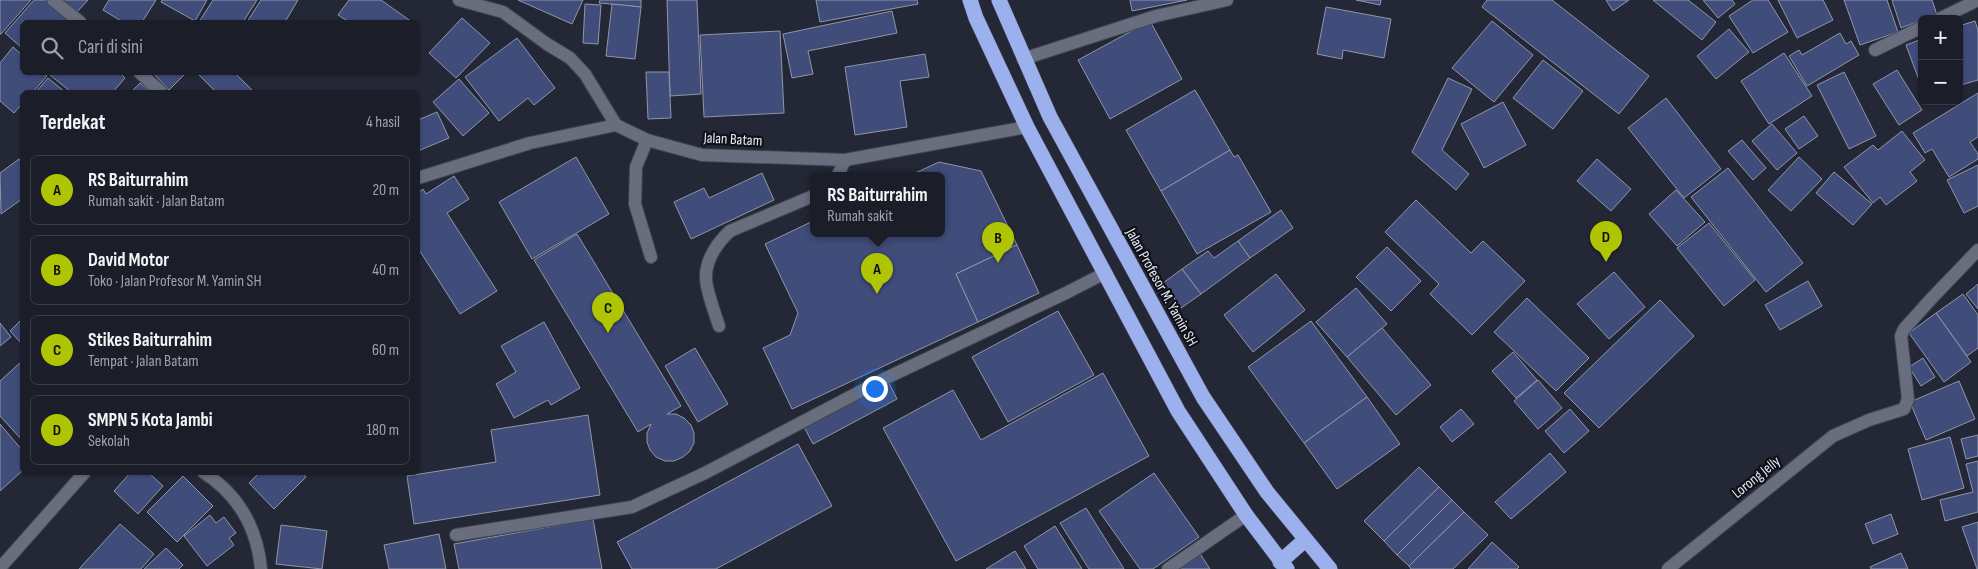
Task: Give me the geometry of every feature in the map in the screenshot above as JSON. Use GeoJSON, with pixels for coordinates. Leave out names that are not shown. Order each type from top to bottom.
{"type":"FeatureCollection","features":[{"type":"Feature","properties":{"kind":"highway"},"geometry":{"type":"LineString","coordinates":[[970,0],[1026,127],[1178,411],[1246,516],[1284,565],[1305,540]]}},
{"type":"Feature","properties":{"kind":"highway","name":"Jalan Profesor M. Yamin SH"},"geometry":{"type":"LineString","coordinates":[[999,0],[1023,59],[1050,117],[1203,397],[1267,492],[1330,569]]}},
{"type":"Feature","properties":{"kind":"street"},"geometry":{"type":"LineString","coordinates":[[53,0],[78,20]]}},
{"type":"Feature","properties":{"kind":"street"},"geometry":{"type":"LineString","coordinates":[[420,177],[530,143],[616,126],[585,74],[570,58],[547,44],[501,6],[459,0]]}},
{"type":"Feature","properties":{"kind":"street"},"geometry":{"type":"LineString","coordinates":[[1023,59],[1156,16],[1227,0]]}},
{"type":"Feature","properties":{"kind":"street"},"geometry":{"type":"LineString","coordinates":[[1947,15],[1978,0]]}},
{"type":"Feature","properties":{"kind":"street"},"geometry":{"type":"LineString","coordinates":[[1874,50],[1918,29]]}},
{"type":"Feature","properties":{"kind":"street"},"geometry":{"type":"LineString","coordinates":[[142,75],[159,90]]}},
{"type":"Feature","properties":{"kind":"street","name":"Jalan Batam"},"geometry":{"type":"LineString","coordinates":[[616,126],[647,140],[702,155],[845,160],[1026,127]]}},
{"type":"Feature","properties":{"kind":"street"},"geometry":{"type":"LineString","coordinates":[[647,140],[636,167],[635,204],[651,256]]}},
{"type":"Feature","properties":{"kind":"street"},"geometry":{"type":"LineString","coordinates":[[839,172],[845,160]]}},
{"type":"Feature","properties":{"kind":"street"},"geometry":{"type":"LineString","coordinates":[[719,326],[705,276],[708,264],[721,238],[730,232],[810,197]]}},
{"type":"Feature","properties":{"kind":"street","name":"Lorong Jelly"},"geometry":{"type":"LineString","coordinates":[[1668,569],[1833,436],[1869,420],[1904,409],[1908,399],[1900,344],[1904,329],[1978,250]]}},
{"type":"Feature","properties":{"kind":"street"},"geometry":{"type":"LineString","coordinates":[[456,535],[632,507],[705,473],[884,379],[1104,274]]}},
{"type":"Feature","properties":{"kind":"street"},"geometry":{"type":"LineString","coordinates":[[0,568],[82,475]]}},
{"type":"Feature","properties":{"kind":"street"},"geometry":{"type":"LineString","coordinates":[[207,475],[234,498],[250,523],[259,551],[261,569]]}},
{"type":"Feature","properties":{"kind":"street"},"geometry":{"type":"LineString","coordinates":[[1168,569],[1246,516]]}},
{"type":"Feature","properties":{"kind":"building"},"geometry":{"type":"Polygon","coordinates":[[[0,0],[31,0],[1,34],[0,34],[0,0]]]}},
{"type":"Feature","properties":{"kind":"building"},"geometry":{"type":"Polygon","coordinates":[[[34,0],[49,0],[73,20],[20,20],[20,46],[5,33],[34,0]]]}},
{"type":"Feature","properties":{"kind":"building"},"geometry":{"type":"Polygon","coordinates":[[[62,0],[88,0],[76,13],[62,0]]]}},
{"type":"Feature","properties":{"kind":"building"},"geometry":{"type":"Polygon","coordinates":[[[109,0],[156,0],[143,20],[120,20],[103,10],[109,0]]]}},
{"type":"Feature","properties":{"kind":"building"},"geometry":{"type":"Polygon","coordinates":[[[162,0],[207,0],[196,20],[161,2],[162,0]]]}},
{"type":"Feature","properties":{"kind":"building"},"geometry":{"type":"Polygon","coordinates":[[[213,0],[257,0],[244,20],[200,20],[213,0]]]}},
{"type":"Feature","properties":{"kind":"building"},"geometry":{"type":"Polygon","coordinates":[[[261,0],[298,0],[286,20],[248,20],[261,0]]]}},
{"type":"Feature","properties":{"kind":"building"},"geometry":{"type":"Polygon","coordinates":[[[349,0],[381,0],[409,20],[346,20],[338,15],[349,0]]]}},
{"type":"Feature","properties":{"kind":"building"},"geometry":{"type":"Polygon","coordinates":[[[518,0],[583,0],[572,24],[518,0]]]}},
{"type":"Feature","properties":{"kind":"building"},"geometry":{"type":"Polygon","coordinates":[[[600,0],[641,0],[641,7],[599,3],[600,0]]]}},
{"type":"Feature","properties":{"kind":"building"},"geometry":{"type":"Polygon","coordinates":[[[667,0],[697,0],[701,94],[670,96],[667,0]]]}},
{"type":"Feature","properties":{"kind":"building"},"geometry":{"type":"Polygon","coordinates":[[[816,0],[917,0],[918,4],[820,22],[816,0]]]}},
{"type":"Feature","properties":{"kind":"building"},"geometry":{"type":"Polygon","coordinates":[[[1130,0],[1187,0],[1132,11],[1130,0]]]}},
{"type":"Feature","properties":{"kind":"building"},"geometry":{"type":"Polygon","coordinates":[[[1356,0],[1381,0],[1380,5],[1356,0]]]}},
{"type":"Feature","properties":{"kind":"building"},"geometry":{"type":"Polygon","coordinates":[[[1487,0],[1552,0],[1649,76],[1619,114],[1482,7],[1487,0]]]}},
{"type":"Feature","properties":{"kind":"building"},"geometry":{"type":"Polygon","coordinates":[[[1606,0],[1629,0],[1613,11],[1606,0]]]}},
{"type":"Feature","properties":{"kind":"building"},"geometry":{"type":"Polygon","coordinates":[[[1653,0],[1688,0],[1716,22],[1702,40],[1653,0]]]}},
{"type":"Feature","properties":{"kind":"building"},"geometry":{"type":"Polygon","coordinates":[[[1703,0],[1732,0],[1735,4],[1718,18],[1703,0]]]}},
{"type":"Feature","properties":{"kind":"building"},"geometry":{"type":"Polygon","coordinates":[[[1753,0],[1768,0],[1788,32],[1753,53],[1729,16],[1753,0]]]}},
{"type":"Feature","properties":{"kind":"building"},"geometry":{"type":"Polygon","coordinates":[[[1778,0],[1823,0],[1833,20],[1797,38],[1778,0]]]}},
{"type":"Feature","properties":{"kind":"building"},"geometry":{"type":"Polygon","coordinates":[[[1844,0],[1887,0],[1898,32],[1860,45],[1844,0]]]}},
{"type":"Feature","properties":{"kind":"building"},"geometry":{"type":"Polygon","coordinates":[[[1892,0],[1932,0],[1937,15],[1918,15],[1918,22],[1901,28],[1892,0]]]}},
{"type":"Feature","properties":{"kind":"building"},"geometry":{"type":"Polygon","coordinates":[[[585,4],[601,5],[598,44],[583,43],[585,4]]]}},
{"type":"Feature","properties":{"kind":"building"},"geometry":{"type":"Polygon","coordinates":[[[612,4],[641,7],[635,59],[606,56],[612,4]]]}},
{"type":"Feature","properties":{"kind":"building"},"geometry":{"type":"Polygon","coordinates":[[[1326,7],[1391,19],[1384,58],[1343,50],[1342,59],[1317,54],[1326,7]]]}},
{"type":"Feature","properties":{"kind":"building"},"geometry":{"type":"Polygon","coordinates":[[[892,11],[897,33],[808,51],[813,74],[792,78],[783,34],[892,11]]]}},
{"type":"Feature","properties":{"kind":"building"},"geometry":{"type":"Polygon","coordinates":[[[462,18],[490,43],[456,78],[429,53],[462,18]]]}},
{"type":"Feature","properties":{"kind":"building"},"geometry":{"type":"Polygon","coordinates":[[[1150,21],[1182,79],[1110,119],[1078,60],[1150,21]]]}},
{"type":"Feature","properties":{"kind":"building"},"geometry":{"type":"Polygon","coordinates":[[[1492,21],[1533,55],[1494,102],[1452,68],[1492,21]]]}},
{"type":"Feature","properties":{"kind":"building"},"geometry":{"type":"Polygon","coordinates":[[[1975,21],[1978,30],[1978,80],[1963,84],[1963,60],[1963,25],[1975,21]]]}},
{"type":"Feature","properties":{"kind":"building"},"geometry":{"type":"Polygon","coordinates":[[[1729,29],[1749,52],[1716,79],[1697,56],[1729,29]]]}},
{"type":"Feature","properties":{"kind":"building"},"geometry":{"type":"Polygon","coordinates":[[[780,31],[784,113],[704,117],[700,35],[780,31]]]}},
{"type":"Feature","properties":{"kind":"building"},"geometry":{"type":"Polygon","coordinates":[[[1840,33],[1846,44],[1851,41],[1859,55],[1807,86],[1789,56],[1799,50],[1802,55],[1840,33]]]}},
{"type":"Feature","properties":{"kind":"building"},"geometry":{"type":"Polygon","coordinates":[[[517,38],[555,88],[534,105],[528,98],[499,121],[465,77],[517,38]]]}},
{"type":"Feature","properties":{"kind":"building"},"geometry":{"type":"Polygon","coordinates":[[[1918,40],[1918,77],[1906,45],[1918,40]]]}},
{"type":"Feature","properties":{"kind":"building"},"geometry":{"type":"Polygon","coordinates":[[[13,47],[20,53],[20,75],[47,76],[35,90],[20,90],[20,106],[14,113],[0,101],[0,63],[13,47]]]}},
{"type":"Feature","properties":{"kind":"building"},"geometry":{"type":"Polygon","coordinates":[[[1784,53],[1812,96],[1769,124],[1741,81],[1784,53]]]}},
{"type":"Feature","properties":{"kind":"building"},"geometry":{"type":"Polygon","coordinates":[[[925,54],[929,77],[900,81],[907,127],[855,135],[845,67],[925,54]]]}},
{"type":"Feature","properties":{"kind":"building"},"geometry":{"type":"Polygon","coordinates":[[[1543,60],[1583,91],[1553,129],[1513,98],[1543,60]]]}},
{"type":"Feature","properties":{"kind":"building"},"geometry":{"type":"Polygon","coordinates":[[[1897,70],[1922,110],[1899,125],[1873,84],[1897,70]]]}},
{"type":"Feature","properties":{"kind":"building"},"geometry":{"type":"Polygon","coordinates":[[[646,72],[669,72],[671,118],[648,119],[646,72]]]}},
{"type":"Feature","properties":{"kind":"building"},"geometry":{"type":"Polygon","coordinates":[[[1844,72],[1876,136],[1849,149],[1817,85],[1844,72]]]}},
{"type":"Feature","properties":{"kind":"building"},"geometry":{"type":"Polygon","coordinates":[[[50,75],[122,75],[125,78],[115,90],[69,90],[50,75]]]}},
{"type":"Feature","properties":{"kind":"building"},"geometry":{"type":"Polygon","coordinates":[[[155,75],[184,75],[169,90],[155,75]]]}},
{"type":"Feature","properties":{"kind":"building"},"geometry":{"type":"Polygon","coordinates":[[[199,75],[237,75],[252,90],[214,90],[199,75]]]}},
{"type":"Feature","properties":{"kind":"building"},"geometry":{"type":"Polygon","coordinates":[[[48,78],[63,90],[38,90],[48,78]]]}},
{"type":"Feature","properties":{"kind":"building"},"geometry":{"type":"Polygon","coordinates":[[[1448,78],[1472,89],[1442,150],[1469,174],[1456,190],[1412,152],[1448,78]]]}},
{"type":"Feature","properties":{"kind":"building"},"geometry":{"type":"Polygon","coordinates":[[[459,79],[489,113],[463,136],[433,102],[459,79]]]}},
{"type":"Feature","properties":{"kind":"building"},"geometry":{"type":"Polygon","coordinates":[[[140,83],[149,90],[133,90],[140,83]]]}},
{"type":"Feature","properties":{"kind":"building"},"geometry":{"type":"Polygon","coordinates":[[[1195,90],[1230,150],[1161,191],[1126,130],[1195,90]]]}},
{"type":"Feature","properties":{"kind":"building"},"geometry":{"type":"Polygon","coordinates":[[[1978,93],[1978,137],[1970,142],[1978,154],[1978,159],[1949,177],[1932,149],[1925,153],[1913,133],[1958,105],[1963,105],[1963,102],[1978,93]]]}},
{"type":"Feature","properties":{"kind":"building"},"geometry":{"type":"Polygon","coordinates":[[[1666,98],[1721,169],[1684,198],[1628,128],[1666,98]]]}},
{"type":"Feature","properties":{"kind":"building"},"geometry":{"type":"Polygon","coordinates":[[[1503,102],[1526,145],[1484,168],[1461,124],[1503,102]]]}},
{"type":"Feature","properties":{"kind":"building"},"geometry":{"type":"Polygon","coordinates":[[[437,112],[449,138],[420,150],[420,119],[437,112]]]}},
{"type":"Feature","properties":{"kind":"building"},"geometry":{"type":"Polygon","coordinates":[[[1804,116],[1818,136],[1799,149],[1785,129],[1804,116]]]}},
{"type":"Feature","properties":{"kind":"building"},"geometry":{"type":"Polygon","coordinates":[[[1772,124],[1797,153],[1777,170],[1752,141],[1772,124]]]}},
{"type":"Feature","properties":{"kind":"building"},"geometry":{"type":"Polygon","coordinates":[[[1902,131],[1925,160],[1910,172],[1917,181],[1886,205],[1880,197],[1873,203],[1844,167],[1873,145],[1878,150],[1902,131]]]}},
{"type":"Feature","properties":{"kind":"building"},"geometry":{"type":"Polygon","coordinates":[[[1742,140],[1766,168],[1753,180],[1728,151],[1742,140]]]}},
{"type":"Feature","properties":{"kind":"building"},"geometry":{"type":"Polygon","coordinates":[[[1230,150],[1234,157],[1238,155],[1271,212],[1197,254],[1161,191],[1230,150]]]}},
{"type":"Feature","properties":{"kind":"building"},"geometry":{"type":"Polygon","coordinates":[[[576,157],[609,214],[532,259],[499,202],[576,157]]]}},
{"type":"Feature","properties":{"kind":"building"},"geometry":{"type":"Polygon","coordinates":[[[1799,157],[1822,179],[1791,211],[1768,190],[1799,157]]]}},
{"type":"Feature","properties":{"kind":"building"},"geometry":{"type":"Polygon","coordinates":[[[19,159],[20,200],[1,214],[0,173],[19,159]]]}},
{"type":"Feature","properties":{"kind":"building"},"geometry":{"type":"Polygon","coordinates":[[[1597,159],[1631,189],[1611,211],[1577,181],[1597,159]]]}},
{"type":"Feature","properties":{"kind":"building"},"geometry":{"type":"Polygon","coordinates":[[[939,162],[981,171],[1017,245],[956,274],[978,322],[792,409],[763,348],[790,335],[798,313],[765,244],[810,222],[810,237],[945,237],[945,172],[917,172],[939,162]]]}},
{"type":"Feature","properties":{"kind":"building"},"geometry":{"type":"Polygon","coordinates":[[[1978,165],[1978,206],[1964,213],[1947,180],[1978,165]]]}},
{"type":"Feature","properties":{"kind":"building"},"geometry":{"type":"Polygon","coordinates":[[[1728,168],[1803,263],[1766,292],[1691,197],[1728,168]]]}},
{"type":"Feature","properties":{"kind":"building"},"geometry":{"type":"Polygon","coordinates":[[[1834,172],[1872,204],[1853,225],[1816,193],[1834,172]]]}},
{"type":"Feature","properties":{"kind":"building"},"geometry":{"type":"Polygon","coordinates":[[[762,173],[774,200],[691,239],[674,202],[704,188],[709,198],[762,173]]]}},
{"type":"Feature","properties":{"kind":"building"},"geometry":{"type":"Polygon","coordinates":[[[454,176],[469,199],[447,213],[497,291],[460,314],[420,251],[420,191],[423,189],[426,194],[454,176]]]}},
{"type":"Feature","properties":{"kind":"building"},"geometry":{"type":"Polygon","coordinates":[[[1676,190],[1705,222],[1677,246],[1649,214],[1676,190]]]}},
{"type":"Feature","properties":{"kind":"building"},"geometry":{"type":"Polygon","coordinates":[[[1416,200],[1471,253],[1483,241],[1525,281],[1472,335],[1430,294],[1439,284],[1385,232],[1416,200]]]}},
{"type":"Feature","properties":{"kind":"building"},"geometry":{"type":"Polygon","coordinates":[[[1281,210],[1293,228],[1250,258],[1238,241],[1281,210]]]}},
{"type":"Feature","properties":{"kind":"building"},"geometry":{"type":"Polygon","coordinates":[[[1709,223],[1755,280],[1724,306],[1677,248],[1709,223]]]}},
{"type":"Feature","properties":{"kind":"building"},"geometry":{"type":"Polygon","coordinates":[[[577,234],[681,406],[667,414],[676,414],[684,418],[691,425],[694,433],[694,443],[690,451],[683,457],[674,461],[665,461],[656,457],[650,450],[647,442],[647,433],[651,424],[638,432],[534,260],[577,234]]]}},
{"type":"Feature","properties":{"kind":"building"},"geometry":{"type":"Polygon","coordinates":[[[1238,241],[1250,258],[1201,294],[1182,269],[1208,251],[1214,258],[1238,241]]]}},
{"type":"Feature","properties":{"kind":"building"},"geometry":{"type":"Polygon","coordinates":[[[1017,245],[1039,293],[978,322],[956,274],[1017,245]]]}},
{"type":"Feature","properties":{"kind":"building"},"geometry":{"type":"Polygon","coordinates":[[[1387,247],[1421,281],[1391,311],[1356,277],[1387,247]]]}},
{"type":"Feature","properties":{"kind":"building"},"geometry":{"type":"Polygon","coordinates":[[[1182,269],[1201,294],[1181,308],[1163,283],[1182,269]]]}},
{"type":"Feature","properties":{"kind":"building"},"geometry":{"type":"Polygon","coordinates":[[[1614,272],[1645,307],[1609,339],[1577,304],[1614,272]]]}},
{"type":"Feature","properties":{"kind":"building"},"geometry":{"type":"Polygon","coordinates":[[[1276,274],[1305,310],[1253,352],[1224,315],[1276,274]]]}},
{"type":"Feature","properties":{"kind":"building"},"geometry":{"type":"Polygon","coordinates":[[[1808,281],[1822,306],[1780,330],[1765,305],[1808,281]]]}},
{"type":"Feature","properties":{"kind":"building"},"geometry":{"type":"Polygon","coordinates":[[[1978,284],[1978,309],[1966,294],[1978,284]]]}},
{"type":"Feature","properties":{"kind":"building"},"geometry":{"type":"Polygon","coordinates":[[[1356,288],[1387,324],[1347,357],[1316,322],[1356,288]]]}},
{"type":"Feature","properties":{"kind":"building"},"geometry":{"type":"Polygon","coordinates":[[[1963,294],[1978,315],[1978,348],[1967,356],[1936,313],[1963,294]]]}},
{"type":"Feature","properties":{"kind":"building"},"geometry":{"type":"Polygon","coordinates":[[[1527,298],[1589,358],[1556,391],[1494,332],[1527,298]]]}},
{"type":"Feature","properties":{"kind":"building"},"geometry":{"type":"Polygon","coordinates":[[[1660,300],[1694,336],[1599,428],[1564,393],[1660,300]]]}},
{"type":"Feature","properties":{"kind":"building"},"geometry":{"type":"Polygon","coordinates":[[[1058,311],[1094,375],[1008,422],[972,357],[1058,311]]]}},
{"type":"Feature","properties":{"kind":"building"},"geometry":{"type":"Polygon","coordinates":[[[1936,313],[1971,362],[1944,382],[1909,333],[1936,313]]]}},
{"type":"Feature","properties":{"kind":"building"},"geometry":{"type":"Polygon","coordinates":[[[20,321],[20,342],[10,331],[20,321]]]}},
{"type":"Feature","properties":{"kind":"building"},"geometry":{"type":"Polygon","coordinates":[[[1311,321],[1367,397],[1304,443],[1248,367],[1311,321]]]}},
{"type":"Feature","properties":{"kind":"building"},"geometry":{"type":"Polygon","coordinates":[[[544,322],[580,388],[551,405],[548,400],[514,418],[496,384],[516,372],[501,346],[544,322]]]}},
{"type":"Feature","properties":{"kind":"building"},"geometry":{"type":"Polygon","coordinates":[[[0,323],[11,337],[0,346],[0,323]]]}},
{"type":"Feature","properties":{"kind":"building"},"geometry":{"type":"Polygon","coordinates":[[[1382,328],[1431,385],[1396,415],[1347,357],[1382,328]]]}},
{"type":"Feature","properties":{"kind":"building"},"geometry":{"type":"Polygon","coordinates":[[[695,348],[728,404],[698,422],[665,366],[695,348]]]}},
{"type":"Feature","properties":{"kind":"building"},"geometry":{"type":"Polygon","coordinates":[[[1513,352],[1537,380],[1516,398],[1492,371],[1513,352]]]}},
{"type":"Feature","properties":{"kind":"building"},"geometry":{"type":"Polygon","coordinates":[[[1923,358],[1935,377],[1921,386],[1909,367],[1923,358]]]}},
{"type":"Feature","properties":{"kind":"building"},"geometry":{"type":"Polygon","coordinates":[[[20,363],[20,438],[0,416],[0,381],[20,363]]]}},
{"type":"Feature","properties":{"kind":"building"},"geometry":{"type":"Polygon","coordinates":[[[1103,373],[1149,456],[956,561],[883,428],[953,390],[981,440],[1103,373]]]}},
{"type":"Feature","properties":{"kind":"building"},"geometry":{"type":"Polygon","coordinates":[[[1538,380],[1562,408],[1538,429],[1514,401],[1538,380]]]}},
{"type":"Feature","properties":{"kind":"building"},"geometry":{"type":"Polygon","coordinates":[[[888,381],[897,399],[813,444],[804,427],[888,381]]]}},
{"type":"Feature","properties":{"kind":"building"},"geometry":{"type":"Polygon","coordinates":[[[1959,381],[1975,419],[1926,440],[1910,402],[1959,381]]]}},
{"type":"Feature","properties":{"kind":"building"},"geometry":{"type":"Polygon","coordinates":[[[1367,397],[1400,444],[1337,489],[1304,443],[1367,397]]]}},
{"type":"Feature","properties":{"kind":"building"},"geometry":{"type":"Polygon","coordinates":[[[1461,409],[1474,424],[1452,442],[1440,427],[1461,409]]]}},
{"type":"Feature","properties":{"kind":"building"},"geometry":{"type":"Polygon","coordinates":[[[1570,409],[1589,431],[1564,453],[1545,431],[1570,409]]]}},
{"type":"Feature","properties":{"kind":"building"},"geometry":{"type":"Polygon","coordinates":[[[588,415],[600,495],[414,524],[407,476],[496,462],[491,430],[588,415]]]}},
{"type":"Feature","properties":{"kind":"building"},"geometry":{"type":"Polygon","coordinates":[[[0,424],[20,448],[20,473],[0,491],[0,424]]]}},
{"type":"Feature","properties":{"kind":"building"},"geometry":{"type":"Polygon","coordinates":[[[1978,435],[1978,456],[1966,459],[1961,439],[1978,435]]]}},
{"type":"Feature","properties":{"kind":"building"},"geometry":{"type":"Polygon","coordinates":[[[1950,437],[1964,488],[1922,500],[1908,449],[1950,437]]]}},
{"type":"Feature","properties":{"kind":"building"},"geometry":{"type":"Polygon","coordinates":[[[798,444],[832,506],[716,569],[632,569],[617,542],[798,444]]]}},
{"type":"Feature","properties":{"kind":"building"},"geometry":{"type":"Polygon","coordinates":[[[1550,453],[1566,472],[1511,519],[1495,502],[1550,453]]]}},
{"type":"Feature","properties":{"kind":"building"},"geometry":{"type":"Polygon","coordinates":[[[1978,461],[1978,512],[1945,521],[1940,500],[1973,492],[1966,464],[1978,461]]]}},
{"type":"Feature","properties":{"kind":"building"},"geometry":{"type":"Polygon","coordinates":[[[1419,467],[1439,487],[1384,541],[1364,521],[1419,467]]]}},
{"type":"Feature","properties":{"kind":"building"},"geometry":{"type":"Polygon","coordinates":[[[1154,473],[1199,537],[1153,569],[1140,569],[1099,511],[1154,473]]]}},
{"type":"Feature","properties":{"kind":"building"},"geometry":{"type":"Polygon","coordinates":[[[128,475],[151,475],[163,486],[138,514],[114,491],[128,475]]]}},
{"type":"Feature","properties":{"kind":"building"},"geometry":{"type":"Polygon","coordinates":[[[257,475],[304,475],[306,477],[274,509],[249,483],[257,475]]]}},
{"type":"Feature","properties":{"kind":"building"},"geometry":{"type":"Polygon","coordinates":[[[183,476],[213,506],[177,542],[147,512],[183,476]]]}},
{"type":"Feature","properties":{"kind":"building"},"geometry":{"type":"Polygon","coordinates":[[[1439,487],[1452,500],[1397,555],[1384,541],[1439,487]]]}},
{"type":"Feature","properties":{"kind":"building"},"geometry":{"type":"Polygon","coordinates":[[[1452,500],[1464,512],[1409,566],[1397,555],[1452,500]]]}},
{"type":"Feature","properties":{"kind":"building"},"geometry":{"type":"Polygon","coordinates":[[[1086,508],[1124,569],[1089,569],[1060,523],[1086,508]]]}},
{"type":"Feature","properties":{"kind":"building"},"geometry":{"type":"Polygon","coordinates":[[[1464,512],[1488,535],[1453,569],[1411,569],[1409,566],[1464,512]]]}},
{"type":"Feature","properties":{"kind":"building"},"geometry":{"type":"Polygon","coordinates":[[[1891,514],[1898,534],[1873,544],[1865,524],[1891,514]]]}},
{"type":"Feature","properties":{"kind":"building"},"geometry":{"type":"Polygon","coordinates":[[[210,515],[216,523],[224,517],[236,533],[229,538],[234,545],[207,566],[184,536],[210,515]]]}},
{"type":"Feature","properties":{"kind":"building"},"geometry":{"type":"Polygon","coordinates":[[[593,519],[602,569],[459,569],[454,544],[593,519]]]}},
{"type":"Feature","properties":{"kind":"building"},"geometry":{"type":"Polygon","coordinates":[[[1978,522],[1978,569],[1977,569],[1962,527],[1978,522]]]}},
{"type":"Feature","properties":{"kind":"building"},"geometry":{"type":"Polygon","coordinates":[[[120,524],[154,554],[141,569],[79,569],[120,524]]]}},
{"type":"Feature","properties":{"kind":"building"},"geometry":{"type":"Polygon","coordinates":[[[281,525],[327,531],[322,569],[276,564],[281,525]]]}},
{"type":"Feature","properties":{"kind":"building"},"geometry":{"type":"Polygon","coordinates":[[[1055,526],[1082,569],[1038,569],[1024,546],[1055,526]]]}},
{"type":"Feature","properties":{"kind":"building"},"geometry":{"type":"Polygon","coordinates":[[[439,534],[446,569],[389,569],[384,545],[439,534]]]}},
{"type":"Feature","properties":{"kind":"building"},"geometry":{"type":"Polygon","coordinates":[[[1492,542],[1519,567],[1517,569],[1468,569],[1492,542]]]}},
{"type":"Feature","properties":{"kind":"building"},"geometry":{"type":"Polygon","coordinates":[[[166,548],[183,565],[179,569],[144,569],[166,548]]]}},
{"type":"Feature","properties":{"kind":"building"},"geometry":{"type":"Polygon","coordinates":[[[1015,551],[1026,569],[986,569],[1015,551]]]}},
{"type":"Feature","properties":{"kind":"building"},"geometry":{"type":"Polygon","coordinates":[[[1199,552],[1210,569],[1172,569],[1199,552]]]}},
{"type":"Feature","properties":{"kind":"building"},"geometry":{"type":"Polygon","coordinates":[[[1901,553],[1908,569],[1871,569],[1870,567],[1901,553]]]}},
{"type":"Feature","properties":{"kind":"place","name":"SMPN 5 Kota Jambi"},"geometry":{"type":"Point","coordinates":[1606,262]}},
{"type":"Feature","properties":{"kind":"place","name":"David Motor"},"geometry":{"type":"Point","coordinates":[998,263]}},
{"type":"Feature","properties":{"kind":"place","name":"RS Baiturrahim"},"geometry":{"type":"Point","coordinates":[877,294]}},
{"type":"Feature","properties":{"kind":"place","name":"Stikes Baiturrahim"},"geometry":{"type":"Point","coordinates":[608,333]}}]}
